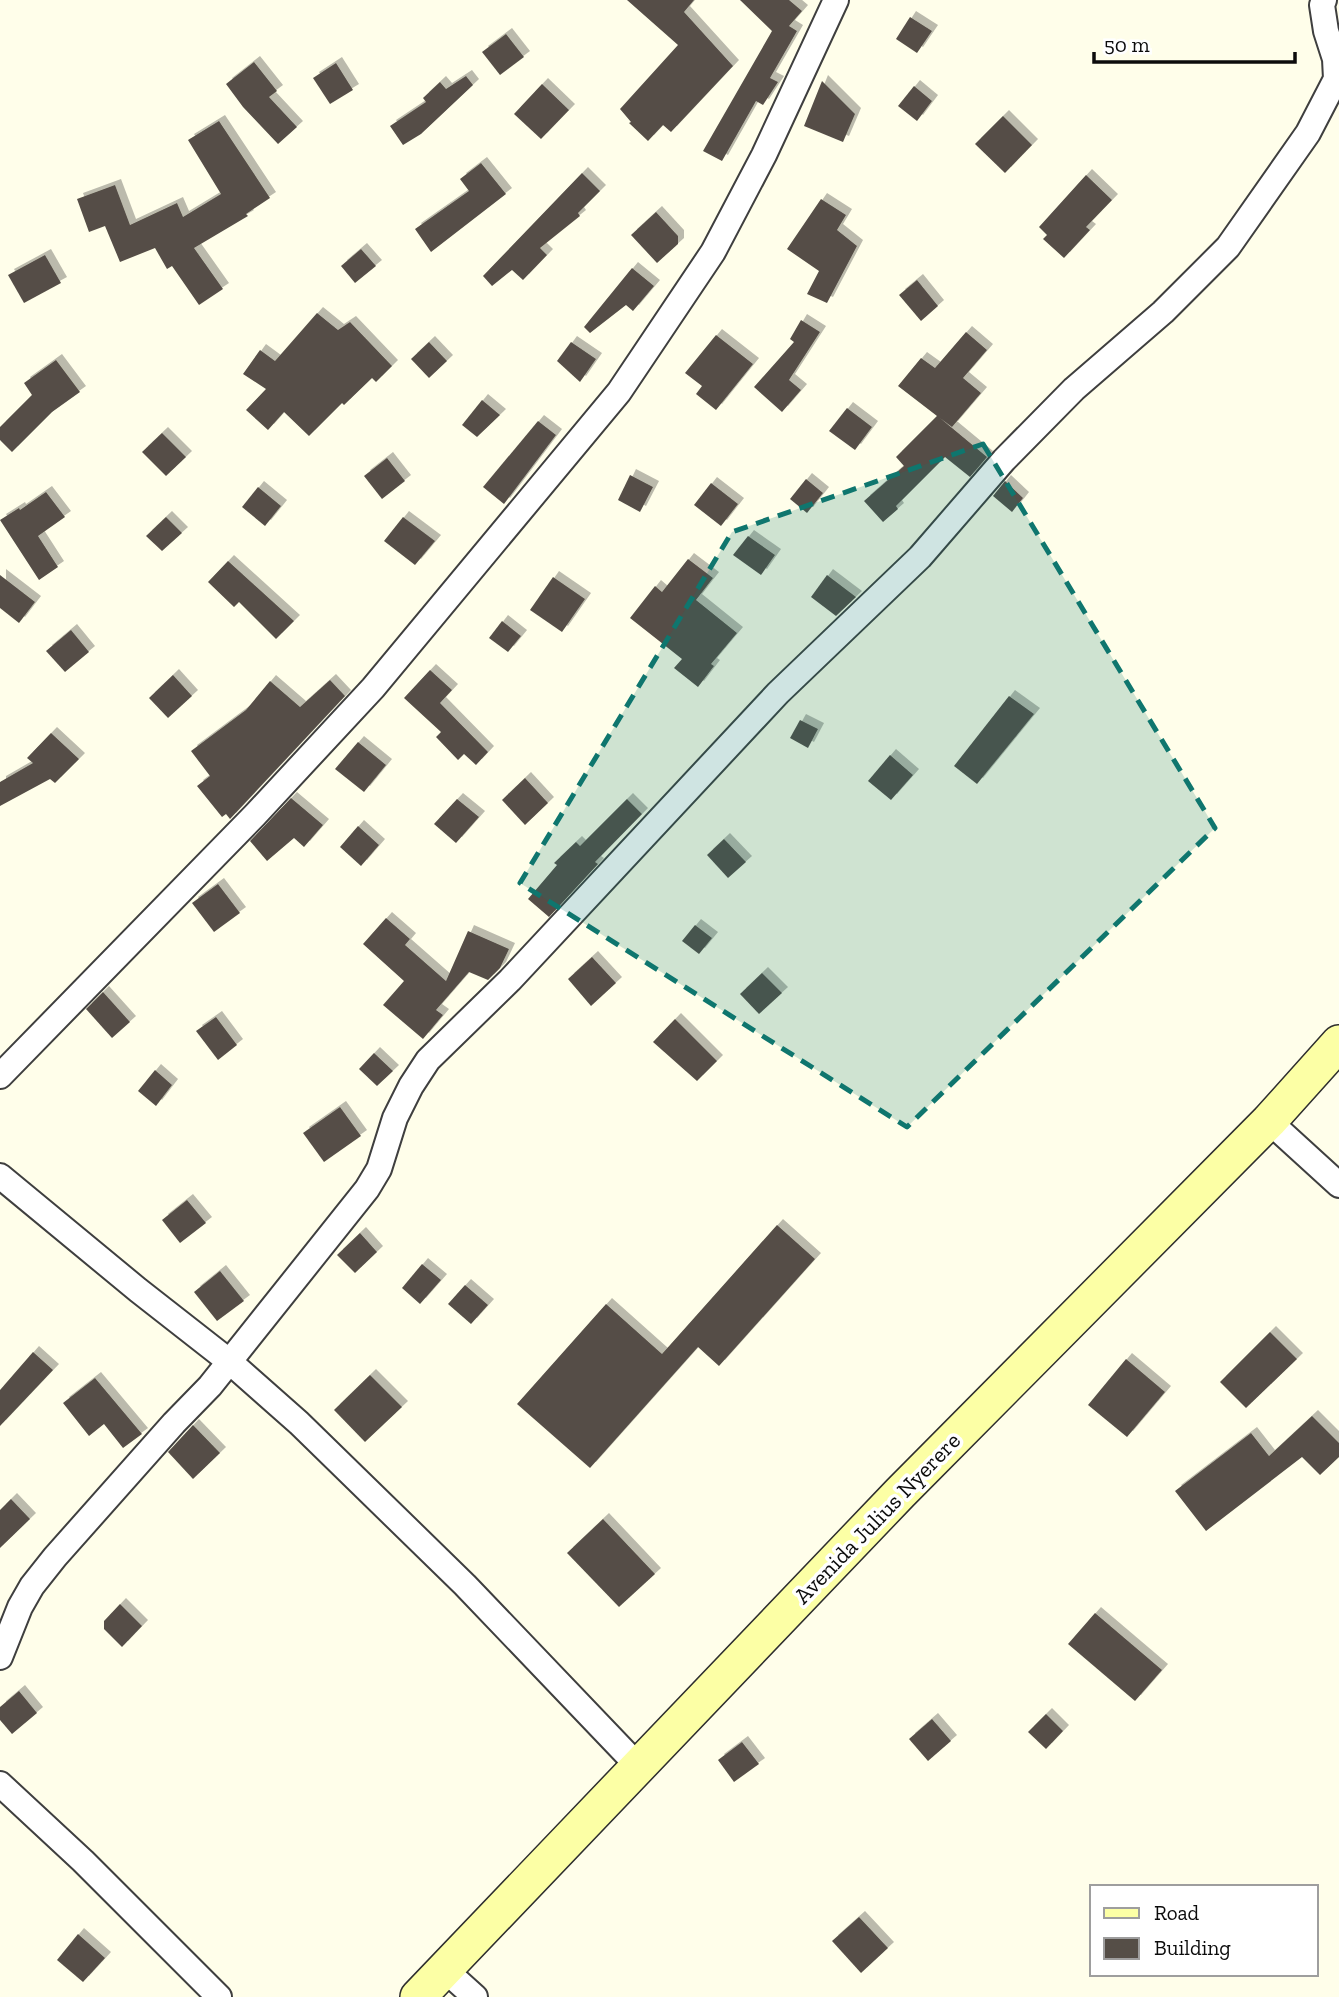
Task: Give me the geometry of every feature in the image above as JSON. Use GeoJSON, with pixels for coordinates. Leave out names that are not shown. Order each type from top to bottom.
{"type":"FeatureCollection","features":[{"type":"Feature","properties":{"kind":"street"},"geometry":{"type":"LineString","coordinates":[[0,1076],[255,815],[373,688],[619,392],[713,252],[764,155],[836,0]]}},
{"type":"Feature","properties":{"kind":"street"},"geometry":{"type":"LineString","coordinates":[[0,1657],[20,1606],[32,1586],[99,1506],[230,1362],[367,1189],[379,1169],[395,1118],[428,1060],[510,980],[778,693],[920,557],[1004,460],[1074,389],[1163,312],[1228,247],[1308,133],[1336,79],[1335,60],[1325,31],[1322,5],[1324,0]]}},
{"type":"Feature","properties":{"kind":"street","name":"Avenida Julius Nyerere"},"geometry":{"type":"LineString","coordinates":[[418,1997],[900,1493],[1269,1121],[1339,1043]]}},
{"type":"Feature","properties":{"kind":"street"},"geometry":{"type":"LineString","coordinates":[[1269,1121],[1339,1185]]}},
{"type":"Feature","properties":{"kind":"street"},"geometry":{"type":"LineString","coordinates":[[0,1176],[230,1362],[299,1423],[465,1585],[639,1767]]}},
{"type":"Feature","properties":{"kind":"street"},"geometry":{"type":"LineString","coordinates":[[0,1784],[83,1861],[219,1997]]}},
{"type":"Feature","properties":{"kind":"street"},"geometry":{"type":"LineString","coordinates":[[444,1969],[475,1997]]}},
{"type":"Feature","properties":{"kind":"highlighted area"},"geometry":{"type":"Polygon","coordinates":[[[983,444],[1215,828],[907,1127],[520,883],[732,532],[983,444]]]}},
{"type":"Feature","properties":{"kind":"building"},"geometry":{"type":"Polygon","coordinates":[[[627,0],[694,0],[684,12],[733,66],[671,132],[663,125],[648,141],[629,123],[631,122],[620,109],[678,45],[627,0]]]}},
{"type":"Feature","properties":{"kind":"building"},"geometry":{"type":"Polygon","coordinates":[[[740,0],[789,0],[802,11],[789,26],[797,31],[770,78],[778,82],[763,105],[756,101],[722,161],[703,151],[772,31],[740,0]]]}},
{"type":"Feature","properties":{"kind":"building"},"geometry":{"type":"Polygon","coordinates":[[[910,17],[932,31],[917,53],[896,39],[910,17]]]}},
{"type":"Feature","properties":{"kind":"building"},"geometry":{"type":"Polygon","coordinates":[[[506,34],[524,57],[500,75],[482,52],[506,34]]]}},
{"type":"Feature","properties":{"kind":"building"},"geometry":{"type":"Polygon","coordinates":[[[254,62],[277,91],[269,97],[297,127],[278,144],[243,107],[226,84],[254,62]]]}},
{"type":"Feature","properties":{"kind":"building"},"geometry":{"type":"Polygon","coordinates":[[[336,63],[353,90],[330,104],[313,78],[336,63]]]}},
{"type":"Feature","properties":{"kind":"building"},"geometry":{"type":"Polygon","coordinates":[[[466,76],[473,85],[421,134],[403,145],[390,126],[426,102],[423,98],[440,82],[446,89],[466,76]]]}},
{"type":"Feature","properties":{"kind":"building"},"geometry":{"type":"Polygon","coordinates":[[[822,81],[855,114],[843,142],[804,126],[822,81]]]}},
{"type":"Feature","properties":{"kind":"building"},"geometry":{"type":"Polygon","coordinates":[[[542,84],[569,110],[541,139],[514,114],[542,84]]]}},
{"type":"Feature","properties":{"kind":"building"},"geometry":{"type":"Polygon","coordinates":[[[914,86],[932,101],[917,121],[898,106],[914,86]]]}},
{"type":"Feature","properties":{"kind":"building"},"geometry":{"type":"Polygon","coordinates":[[[1003,116],[1032,145],[1005,173],[975,144],[1003,116]]]}},
{"type":"Feature","properties":{"kind":"building"},"geometry":{"type":"Polygon","coordinates":[[[219,121],[270,198],[246,214],[248,216],[194,248],[223,289],[199,305],[172,266],[167,269],[155,248],[120,262],[105,226],[89,232],[77,199],[115,185],[130,225],[177,203],[183,217],[221,194],[188,140],[219,121]]]}},
{"type":"Feature","properties":{"kind":"building"},"geometry":{"type":"Polygon","coordinates":[[[481,163],[506,194],[431,252],[415,229],[469,191],[460,179],[481,163]]]}},
{"type":"Feature","properties":{"kind":"building"},"geometry":{"type":"Polygon","coordinates":[[[582,173],[600,191],[578,213],[580,216],[540,248],[547,255],[523,280],[512,270],[492,286],[483,276],[582,173]]]}},
{"type":"Feature","properties":{"kind":"building"},"geometry":{"type":"Polygon","coordinates":[[[1086,175],[1112,200],[1086,227],[1090,230],[1064,258],[1043,239],[1047,235],[1039,227],[1086,175]]]}},
{"type":"Feature","properties":{"kind":"building"},"geometry":{"type":"Polygon","coordinates":[[[821,199],[846,215],[837,230],[857,246],[827,303],[807,294],[819,271],[787,249],[821,199]]]}},
{"type":"Feature","properties":{"kind":"building"},"geometry":{"type":"Polygon","coordinates":[[[656,212],[678,236],[678,244],[657,263],[631,235],[656,212]]]}},
{"type":"Feature","properties":{"kind":"building"},"geometry":{"type":"Polygon","coordinates":[[[361,249],[376,266],[355,283],[341,266],[361,249]]]}},
{"type":"Feature","properties":{"kind":"building"},"geometry":{"type":"Polygon","coordinates":[[[45,255],[61,283],[24,303],[8,275],[45,255]]]}},
{"type":"Feature","properties":{"kind":"building"},"geometry":{"type":"Polygon","coordinates":[[[632,268],[654,286],[633,311],[626,305],[590,333],[584,327],[632,268]]]}},
{"type":"Feature","properties":{"kind":"building"},"geometry":{"type":"Polygon","coordinates":[[[917,280],[938,306],[921,321],[899,295],[917,280]]]}},
{"type":"Feature","properties":{"kind":"building"},"geometry":{"type":"Polygon","coordinates":[[[317,313],[338,330],[350,322],[392,366],[376,382],[372,378],[344,405],[342,403],[309,436],[284,412],[268,430],[246,410],[266,389],[243,374],[260,350],[275,361],[317,313]]]}},
{"type":"Feature","properties":{"kind":"building"},"geometry":{"type":"Polygon","coordinates":[[[801,320],[820,332],[789,380],[801,390],[782,412],[754,387],[794,342],[790,339],[801,320]]]}},
{"type":"Feature","properties":{"kind":"building"},"geometry":{"type":"Polygon","coordinates":[[[966,332],[987,350],[963,378],[981,393],[952,427],[940,418],[987,457],[970,477],[945,457],[883,522],[864,501],[904,466],[896,457],[937,416],[898,386],[921,358],[935,368],[966,332]]]}},
{"type":"Feature","properties":{"kind":"building"},"geometry":{"type":"Polygon","coordinates":[[[716,335],[753,364],[716,410],[696,394],[702,386],[685,373],[716,335]]]}},
{"type":"Feature","properties":{"kind":"building"},"geometry":{"type":"Polygon","coordinates":[[[429,342],[447,361],[429,378],[411,359],[429,342]]]}},
{"type":"Feature","properties":{"kind":"building"},"geometry":{"type":"Polygon","coordinates":[[[571,342],[596,359],[580,382],[557,361],[571,342]]]}},
{"type":"Feature","properties":{"kind":"building"},"geometry":{"type":"Polygon","coordinates":[[[56,360],[80,392],[52,412],[12,452],[0,440],[0,427],[32,395],[24,383],[56,360]]]}},
{"type":"Feature","properties":{"kind":"building"},"geometry":{"type":"Polygon","coordinates":[[[482,400],[500,415],[477,437],[462,425],[482,400]]]}},
{"type":"Feature","properties":{"kind":"building"},"geometry":{"type":"Polygon","coordinates":[[[847,408],[872,427],[855,450],[829,431],[847,408]]]}},
{"type":"Feature","properties":{"kind":"building"},"geometry":{"type":"Polygon","coordinates":[[[538,421],[556,435],[504,504],[483,487],[538,421]]]}},
{"type":"Feature","properties":{"kind":"building"},"geometry":{"type":"Polygon","coordinates":[[[162,433],[186,457],[166,476],[142,452],[162,433]]]}},
{"type":"Feature","properties":{"kind":"building"},"geometry":{"type":"Polygon","coordinates":[[[387,458],[405,481],[382,499],[364,476],[387,458]]]}},
{"type":"Feature","properties":{"kind":"building"},"geometry":{"type":"Polygon","coordinates":[[[630,475],[653,487],[640,512],[618,500],[630,475]]]}},
{"type":"Feature","properties":{"kind":"building"},"geometry":{"type":"Polygon","coordinates":[[[806,479],[823,493],[807,513],[790,499],[806,479]]]}},
{"type":"Feature","properties":{"kind":"building"},"geometry":{"type":"Polygon","coordinates":[[[1005,481],[1023,498],[1012,512],[993,496],[1005,481]]]}},
{"type":"Feature","properties":{"kind":"building"},"geometry":{"type":"Polygon","coordinates":[[[711,483],[738,504],[721,526],[694,505],[711,483]]]}},
{"type":"Feature","properties":{"kind":"building"},"geometry":{"type":"Polygon","coordinates":[[[258,487],[281,506],[265,526],[242,507],[258,487]]]}},
{"type":"Feature","properties":{"kind":"building"},"geometry":{"type":"Polygon","coordinates":[[[46,492],[65,517],[38,536],[58,567],[39,580],[0,520],[46,492]]]}},
{"type":"Feature","properties":{"kind":"building"},"geometry":{"type":"Polygon","coordinates":[[[166,517],[182,533],[162,551],[146,536],[166,517]]]}},
{"type":"Feature","properties":{"kind":"building"},"geometry":{"type":"Polygon","coordinates":[[[403,517],[435,541],[415,565],[384,541],[403,517]]]}},
{"type":"Feature","properties":{"kind":"building"},"geometry":{"type":"Polygon","coordinates":[[[748,536],[775,555],[761,575],[733,555],[748,536]]]}},
{"type":"Feature","properties":{"kind":"building"},"geometry":{"type":"Polygon","coordinates":[[[688,559],[713,578],[696,600],[737,633],[711,664],[714,666],[698,687],[674,668],[682,659],[630,618],[655,586],[662,592],[688,559]]]}},
{"type":"Feature","properties":{"kind":"building"},"geometry":{"type":"Polygon","coordinates":[[[228,561],[294,621],[276,639],[239,602],[234,607],[208,582],[228,561]]]}},
{"type":"Feature","properties":{"kind":"building"},"geometry":{"type":"Polygon","coordinates":[[[0,575],[35,602],[19,623],[0,608],[0,575]]]}},
{"type":"Feature","properties":{"kind":"building"},"geometry":{"type":"Polygon","coordinates":[[[827,575],[856,597],[836,616],[811,597],[827,575]]]}},
{"type":"Feature","properties":{"kind":"building"},"geometry":{"type":"Polygon","coordinates":[[[553,577],[585,599],[562,632],[530,610],[553,577]]]}},
{"type":"Feature","properties":{"kind":"building"},"geometry":{"type":"Polygon","coordinates":[[[502,621],[521,636],[508,652],[489,638],[502,621]]]}},
{"type":"Feature","properties":{"kind":"building"},"geometry":{"type":"Polygon","coordinates":[[[71,630],[89,652],[65,672],[46,651],[71,630]]]}},
{"type":"Feature","properties":{"kind":"building"},"geometry":{"type":"Polygon","coordinates":[[[430,670],[452,690],[440,703],[488,752],[476,765],[464,754],[458,760],[436,737],[441,732],[404,698],[430,670]]]}},
{"type":"Feature","properties":{"kind":"building"},"geometry":{"type":"Polygon","coordinates":[[[173,675],[192,696],[168,718],[149,698],[173,675]]]}},
{"type":"Feature","properties":{"kind":"building"},"geometry":{"type":"Polygon","coordinates":[[[330,680],[345,696],[230,819],[226,814],[222,817],[197,786],[210,776],[191,751],[246,710],[270,681],[300,707],[330,680]]]}},
{"type":"Feature","properties":{"kind":"building"},"geometry":{"type":"Polygon","coordinates":[[[1009,696],[1034,714],[977,784],[954,766],[1009,696]]]}},
{"type":"Feature","properties":{"kind":"building"},"geometry":{"type":"Polygon","coordinates":[[[800,720],[818,729],[808,748],[790,738],[800,720]]]}},
{"type":"Feature","properties":{"kind":"building"},"geometry":{"type":"Polygon","coordinates":[[[51,733],[79,759],[55,783],[50,779],[0,806],[0,782],[33,763],[27,758],[51,733]]]}},
{"type":"Feature","properties":{"kind":"building"},"geometry":{"type":"Polygon","coordinates":[[[358,742],[386,765],[364,792],[335,769],[358,742]]]}},
{"type":"Feature","properties":{"kind":"building"},"geometry":{"type":"Polygon","coordinates":[[[890,755],[913,775],[891,800],[868,781],[890,755]]]}},
{"type":"Feature","properties":{"kind":"building"},"geometry":{"type":"Polygon","coordinates":[[[525,778],[548,803],[525,825],[502,800],[525,778]]]}},
{"type":"Feature","properties":{"kind":"building"},"geometry":{"type":"Polygon","coordinates":[[[291,798],[323,825],[304,847],[294,838],[267,861],[250,841],[291,798]]]}},
{"type":"Feature","properties":{"kind":"building"},"geometry":{"type":"Polygon","coordinates":[[[457,799],[479,817],[456,843],[434,824],[457,799]]]}},
{"type":"Feature","properties":{"kind":"building"},"geometry":{"type":"Polygon","coordinates":[[[627,799],[642,814],[595,862],[598,864],[549,917],[528,899],[557,865],[554,863],[576,842],[580,846],[627,799]]]}},
{"type":"Feature","properties":{"kind":"building"},"geometry":{"type":"Polygon","coordinates":[[[358,826],[379,845],[361,866],[340,847],[358,826]]]}},
{"type":"Feature","properties":{"kind":"building"},"geometry":{"type":"Polygon","coordinates":[[[724,839],[746,862],[728,878],[707,855],[724,839]]]}},
{"type":"Feature","properties":{"kind":"building"},"geometry":{"type":"Polygon","coordinates":[[[218,884],[240,913],[214,932],[192,903],[218,884]]]}},
{"type":"Feature","properties":{"kind":"building"},"geometry":{"type":"Polygon","coordinates":[[[386,918],[410,939],[405,945],[446,981],[468,931],[509,949],[500,968],[488,980],[469,972],[436,1010],[443,1015],[423,1039],[383,1005],[404,981],[363,944],[386,918]]]}},
{"type":"Feature","properties":{"kind":"building"},"geometry":{"type":"Polygon","coordinates":[[[695,925],[712,938],[699,954],[682,941],[695,925]]]}},
{"type":"Feature","properties":{"kind":"building"},"geometry":{"type":"Polygon","coordinates":[[[592,957],[616,983],[591,1006],[568,979],[592,957]]]}},
{"type":"Feature","properties":{"kind":"building"},"geometry":{"type":"Polygon","coordinates":[[[762,973],[782,993],[759,1014],[740,994],[762,973]]]}},
{"type":"Feature","properties":{"kind":"building"},"geometry":{"type":"Polygon","coordinates":[[[103,992],[130,1022],[112,1038],[86,1009],[103,992]]]}},
{"type":"Feature","properties":{"kind":"building"},"geometry":{"type":"Polygon","coordinates":[[[216,1017],[237,1045],[218,1060],[196,1031],[216,1017]]]}},
{"type":"Feature","properties":{"kind":"building"},"geometry":{"type":"Polygon","coordinates":[[[675,1019],[717,1061],[697,1081],[653,1042],[675,1019]]]}},
{"type":"Feature","properties":{"kind":"building"},"geometry":{"type":"Polygon","coordinates":[[[374,1053],[393,1071],[377,1086],[359,1069],[374,1053]]]}},
{"type":"Feature","properties":{"kind":"building"},"geometry":{"type":"Polygon","coordinates":[[[155,1070],[172,1085],[156,1106],[138,1091],[155,1070]]]}},
{"type":"Feature","properties":{"kind":"building"},"geometry":{"type":"Polygon","coordinates":[[[340,1107],[361,1136],[324,1162],[303,1133],[340,1107]]]}},
{"type":"Feature","properties":{"kind":"building"},"geometry":{"type":"Polygon","coordinates":[[[187,1200],[206,1223],[180,1243],[162,1220],[187,1200]]]}},
{"type":"Feature","properties":{"kind":"building"},"geometry":{"type":"Polygon","coordinates":[[[777,1225],[815,1259],[719,1366],[698,1347],[590,1468],[517,1404],[606,1304],[662,1354],[777,1225]]]}},
{"type":"Feature","properties":{"kind":"building"},"geometry":{"type":"Polygon","coordinates":[[[360,1233],[377,1252],[355,1273],[337,1255],[360,1233]]]}},
{"type":"Feature","properties":{"kind":"building"},"geometry":{"type":"Polygon","coordinates":[[[422,1264],[441,1280],[420,1304],[402,1288],[422,1264]]]}},
{"type":"Feature","properties":{"kind":"building"},"geometry":{"type":"Polygon","coordinates":[[[220,1271],[244,1301],[217,1321],[194,1292],[220,1271]]]}},
{"type":"Feature","properties":{"kind":"building"},"geometry":{"type":"Polygon","coordinates":[[[465,1285],[488,1305],[471,1324],[448,1304],[465,1285]]]}},
{"type":"Feature","properties":{"kind":"building"},"geometry":{"type":"Polygon","coordinates":[[[1270,1332],[1297,1359],[1246,1408],[1220,1382],[1270,1332]]]}},
{"type":"Feature","properties":{"kind":"building"},"geometry":{"type":"Polygon","coordinates":[[[33,1352],[53,1370],[0,1426],[0,1390],[33,1352]]]}},
{"type":"Feature","properties":{"kind":"building"},"geometry":{"type":"Polygon","coordinates":[[[1126,1359],[1165,1392],[1127,1437],[1088,1405],[1126,1359]]]}},
{"type":"Feature","properties":{"kind":"building"},"geometry":{"type":"Polygon","coordinates":[[[370,1375],[402,1407],[365,1442],[334,1410],[370,1375]]]}},
{"type":"Feature","properties":{"kind":"building"},"geometry":{"type":"Polygon","coordinates":[[[95,1378],[142,1434],[123,1448],[104,1424],[89,1436],[63,1403],[95,1378]]]}},
{"type":"Feature","properties":{"kind":"building"},"geometry":{"type":"Polygon","coordinates":[[[1312,1416],[1339,1443],[1339,1457],[1320,1475],[1302,1457],[1206,1531],[1175,1491],[1251,1433],[1269,1456],[1312,1416]]]}},
{"type":"Feature","properties":{"kind":"building"},"geometry":{"type":"Polygon","coordinates":[[[193,1425],[220,1453],[193,1479],[168,1452],[193,1425]]]}},
{"type":"Feature","properties":{"kind":"building"},"geometry":{"type":"Polygon","coordinates":[[[11,1499],[30,1519],[0,1548],[0,1510],[11,1499]]]}},
{"type":"Feature","properties":{"kind":"building"},"geometry":{"type":"Polygon","coordinates":[[[603,1519],[655,1574],[619,1607],[567,1553],[603,1519]]]}},
{"type":"Feature","properties":{"kind":"building"},"geometry":{"type":"Polygon","coordinates":[[[120,1604],[142,1626],[122,1647],[104,1629],[104,1621],[120,1604]]]}},
{"type":"Feature","properties":{"kind":"building"},"geometry":{"type":"Polygon","coordinates":[[[1095,1613],[1162,1670],[1135,1701],[1068,1644],[1095,1613]]]}},
{"type":"Feature","properties":{"kind":"building"},"geometry":{"type":"Polygon","coordinates":[[[19,1691],[37,1713],[12,1734],[0,1720],[0,1707],[19,1691]]]}},
{"type":"Feature","properties":{"kind":"building"},"geometry":{"type":"Polygon","coordinates":[[[1046,1714],[1063,1731],[1046,1749],[1028,1732],[1046,1714]]]}},
{"type":"Feature","properties":{"kind":"building"},"geometry":{"type":"Polygon","coordinates":[[[932,1719],[951,1741],[928,1761],[909,1739],[932,1719]]]}},
{"type":"Feature","properties":{"kind":"building"},"geometry":{"type":"Polygon","coordinates":[[[742,1742],[759,1764],[734,1782],[718,1760],[742,1742]]]}},
{"type":"Feature","properties":{"kind":"building"},"geometry":{"type":"Polygon","coordinates":[[[859,1917],[888,1948],[861,1973],[832,1941],[859,1917]]]}},
{"type":"Feature","properties":{"kind":"building"},"geometry":{"type":"Polygon","coordinates":[[[78,1934],[105,1958],[83,1982],[57,1960],[78,1934]]]}}]}
